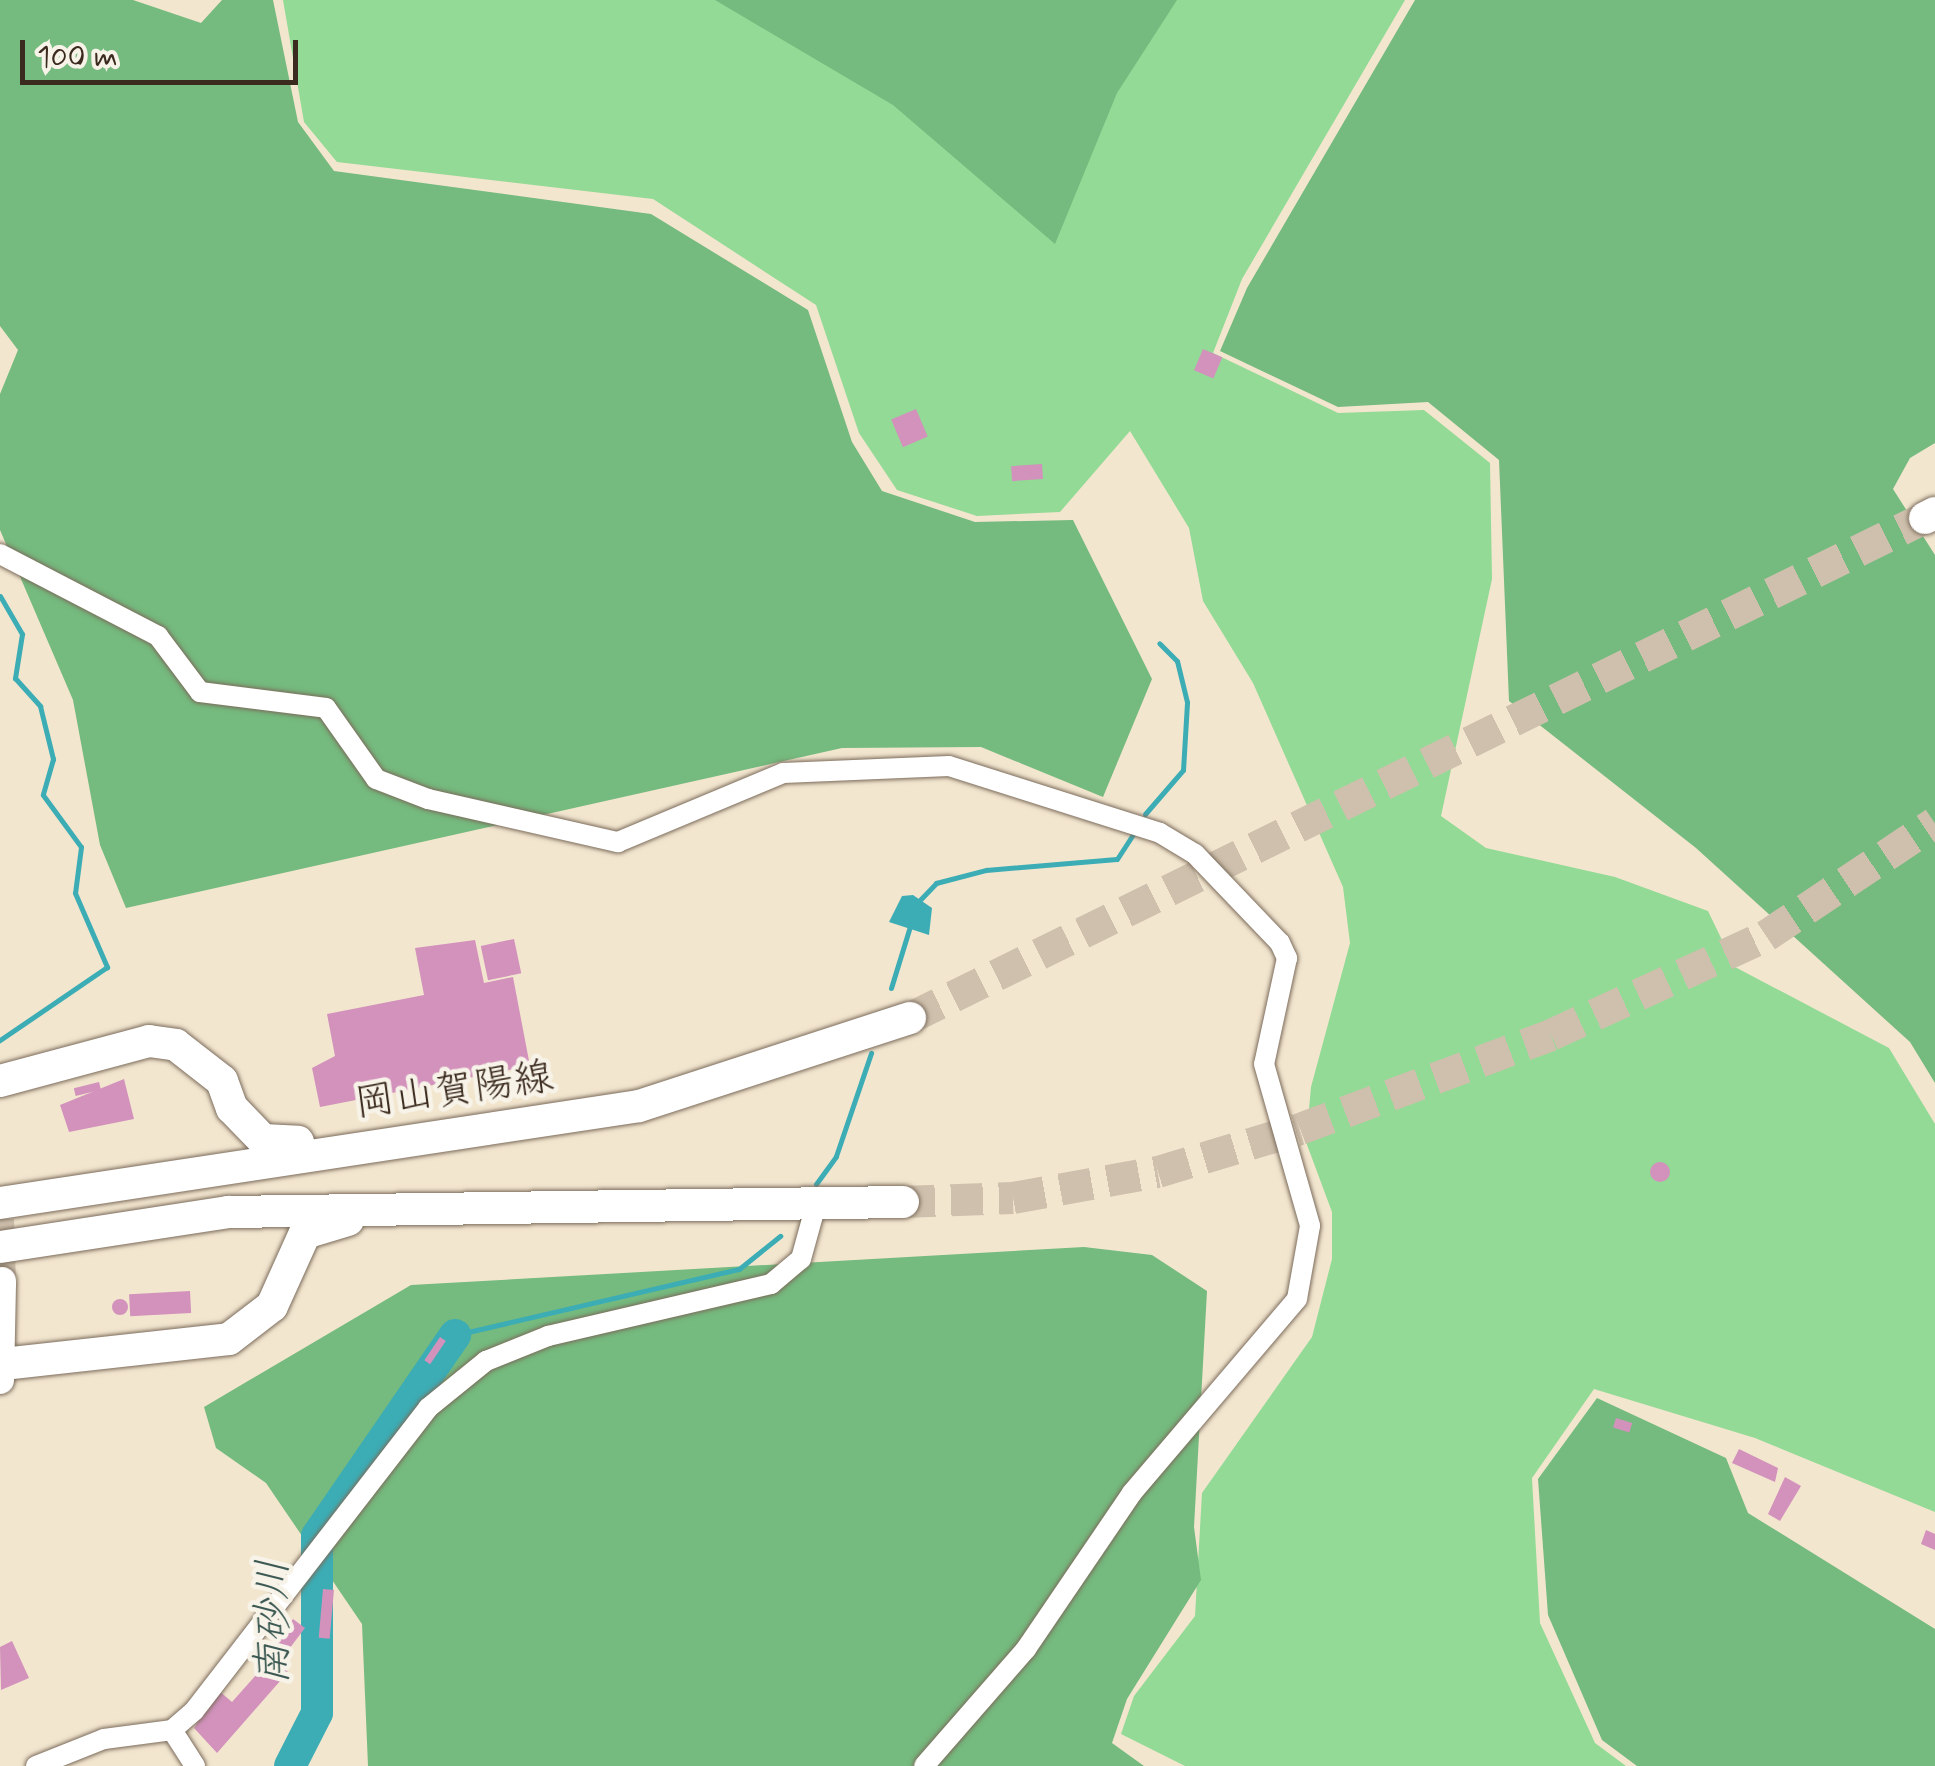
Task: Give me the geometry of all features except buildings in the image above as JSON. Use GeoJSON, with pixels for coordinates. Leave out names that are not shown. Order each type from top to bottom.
{"type":"FeatureCollection","features":[{"type":"Feature","properties":{"kind":"main road","name":"岡山賀陽線"},"geometry":{"type":"LineString","coordinates":[[0,1204],[78,1188],[472,1134],[639,1106],[910,1018]]}},
{"type":"Feature","properties":{"kind":"main road"},"geometry":{"type":"LineString","coordinates":[[0,1081],[149,1040],[198,1055],[232,1108],[263,1140],[283,1144],[433,1128],[472,1134]]}},
{"type":"Feature","properties":{"kind":"main road"},"geometry":{"type":"LineString","coordinates":[[78,1188],[208,1149],[232,1108]]}},
{"type":"Feature","properties":{"kind":"main road"},"geometry":{"type":"LineString","coordinates":[[0,1247],[228,1212],[443,1206],[815,1208],[903,1202]]}},
{"type":"Feature","properties":{"kind":"main road"},"geometry":{"type":"LineString","coordinates":[[2,1372],[228,1339],[272,1306],[284,1268],[314,1226],[443,1206]]}},
{"type":"Feature","properties":{"kind":"main road"},"geometry":{"type":"LineString","coordinates":[[45,1239],[236,1222],[264,1228],[284,1268]]}},
{"type":"Feature","properties":{"kind":"street"},"geometry":{"type":"LineString","coordinates":[[0,554],[147,628],[200,692],[326,708],[376,779],[428,799],[618,842],[783,773],[948,766],[1160,833],[1195,854],[1280,942],[1287,958],[1264,1064],[1310,1226],[1297,1299],[1132,1492],[1026,1649],[924,1766]]}},
{"type":"Feature","properties":{"kind":"street"},"geometry":{"type":"LineString","coordinates":[[36,1766],[104,1738],[172,1730],[324,1552],[428,1408],[486,1361],[548,1336],[771,1284],[801,1259],[815,1208]]}},
{"type":"Feature","properties":{"kind":"street"},"geometry":{"type":"LineString","coordinates":[[2,1281],[2,1372]]}},
{"type":"Feature","properties":{"kind":"street"},"geometry":{"type":"LineString","coordinates":[[172,1730],[195,1766]]}},
{"type":"Feature","properties":{"kind":"green space"},"geometry":{"type":"Polygon","coordinates":[[[0,0],[133,0],[201,23],[222,0],[273,0],[298,122],[334,171],[651,214],[808,310],[852,442],[882,491],[975,522],[1073,520],[1152,679],[1103,797],[981,747],[842,748],[126,908],[100,845],[73,700],[0,530],[0,394],[18,350],[0,326],[0,0]]]}},
{"type":"Feature","properties":{"kind":"green space"},"geometry":{"type":"Polygon","coordinates":[[[283,0],[1405,0],[1242,279],[1213,353],[1338,413],[1424,410],[1490,463],[1492,579],[1441,816],[1486,848],[1615,877],[1708,911],[1735,967],[1889,1048],[1935,1124],[1935,1512],[1755,1438],[1594,1389],[1532,1478],[1540,1623],[1595,1743],[1626,1766],[1185,1766],[1121,1734],[1134,1696],[1195,1616],[1202,1493],[1312,1337],[1332,1259],[1332,1212],[1306,1142],[1311,1087],[1350,943],[1343,887],[1253,683],[1203,601],[1189,528],[1130,431],[1060,512],[977,516],[897,490],[859,433],[816,305],[653,199],[337,162],[304,122],[283,0]]]}},
{"type":"Feature","properties":{"kind":"green space"},"geometry":{"type":"Polygon","coordinates":[[[715,0],[1177,0],[1117,93],[1055,244],[893,105],[715,0]]]}},
{"type":"Feature","properties":{"kind":"green space"},"geometry":{"type":"Polygon","coordinates":[[[1415,0],[1935,0],[1935,443],[1910,458],[1893,489],[1935,555],[1935,1083],[1910,1042],[1696,848],[1509,701],[1499,460],[1428,402],[1338,407],[1220,351],[1247,288],[1415,0]]]}},
{"type":"Feature","properties":{"kind":"green space"},"geometry":{"type":"Polygon","coordinates":[[[1084,1247],[1152,1255],[1207,1291],[1194,1527],[1201,1580],[1127,1699],[1112,1743],[1144,1766],[368,1766],[362,1624],[266,1483],[216,1448],[204,1407],[411,1285],[1084,1247]]]}},
{"type":"Feature","properties":{"kind":"green space"},"geometry":{"type":"Polygon","coordinates":[[[1597,1398],[1726,1458],[1748,1513],[1935,1629],[1935,1766],[1637,1766],[1602,1740],[1548,1615],[1538,1479],[1597,1398]]]}},
{"type":"Feature","properties":{"kind":"water"},"geometry":{"type":"Polygon","coordinates":[[[913,895],[932,908],[929,935],[889,922],[902,896],[913,895]]]}},
{"type":"Feature","properties":{"kind":"waterway"},"geometry":{"type":"LineString","coordinates":[[0,596],[22,634],[15,678],[40,706],[53,759],[43,795],[81,847],[75,893],[107,967],[0,1040]]}},
{"type":"Feature","properties":{"kind":"waterway"},"geometry":{"type":"LineString","coordinates":[[1145,814],[1183,770],[1187,702],[1177,661],[1159,643]]}},
{"type":"Feature","properties":{"kind":"waterway"},"geometry":{"type":"LineString","coordinates":[[917,903],[936,883],[986,870],[1117,859],[1134,833]]}},
{"type":"Feature","properties":{"kind":"waterway"},"geometry":{"type":"LineString","coordinates":[[891,988],[911,923]]}},
{"type":"Feature","properties":{"kind":"waterway"},"geometry":{"type":"LineString","coordinates":[[816,1184],[836,1156],[871,1053]]}},
{"type":"Feature","properties":{"kind":"waterway"},"geometry":{"type":"LineString","coordinates":[[455,1335],[739,1269],[780,1236]]}},
{"type":"Feature","properties":{"kind":"waterway","name":"南砂川"},"geometry":{"type":"LineString","coordinates":[[290,1766],[317,1713],[317,1536],[455,1335]]}},
{"type":"Feature","properties":{"kind":"tunnel"},"geometry":{"type":"LineString","coordinates":[[910,1018],[1925,518]]}},
{"type":"Feature","properties":{"kind":"tunnel"},"geometry":{"type":"LineString","coordinates":[[903,1202],[1013,1198],[1158,1172],[1300,1129],[1551,1035],[1766,936],[1935,823]]}},
{"type":"Feature","properties":{"kind":"tunnel"},"geometry":{"type":"LineString","coordinates":[[0,1219],[2,1281]]}}]}
